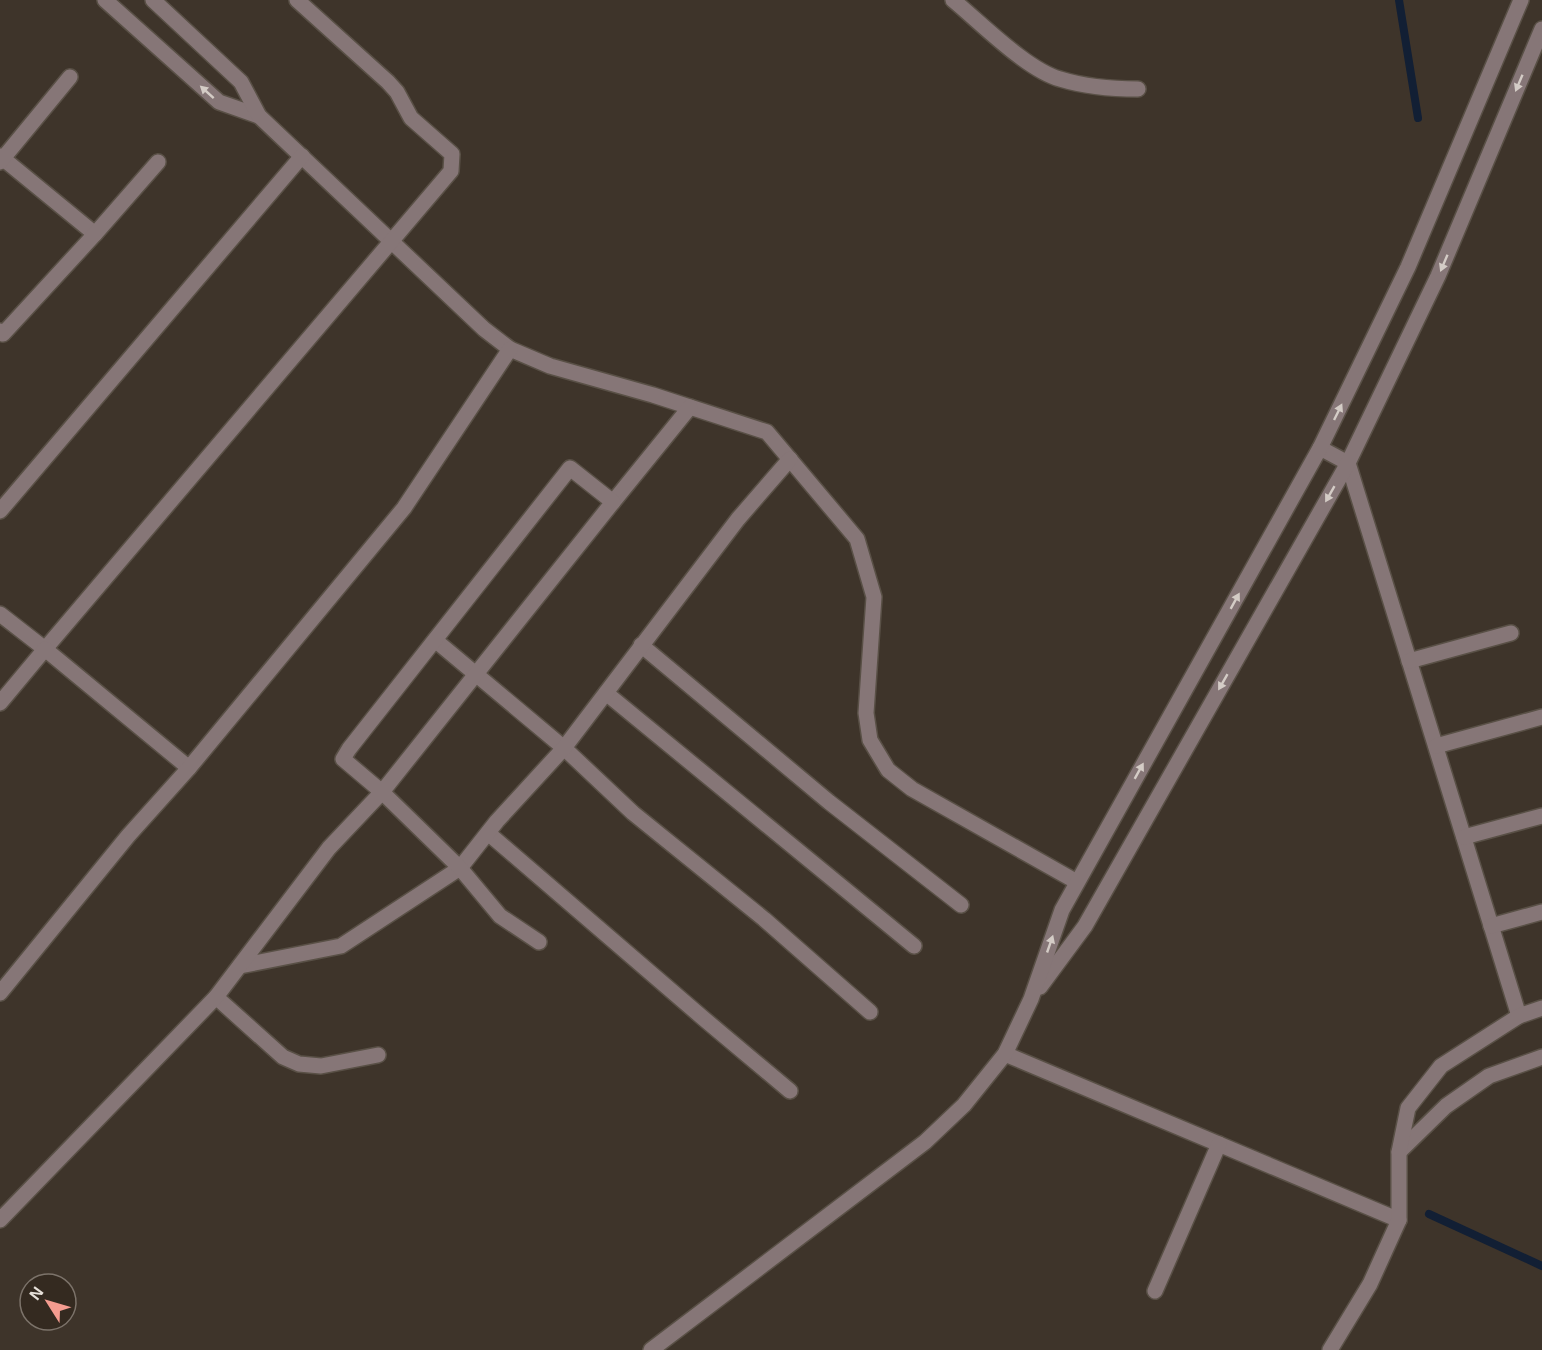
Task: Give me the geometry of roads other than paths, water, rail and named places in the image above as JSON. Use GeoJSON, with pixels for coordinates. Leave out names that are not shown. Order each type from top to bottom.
{"type":"FeatureCollection","features":[{"type":"Feature","properties":{"kind":"street"},"geometry":{"type":"LineString","coordinates":[[105,0],[219,102],[260,116]]}},
{"type":"Feature","properties":{"kind":"street"},"geometry":{"type":"LineString","coordinates":[[153,0],[241,82],[260,116],[484,329],[510,349],[550,366],[767,432],[857,539],[874,597],[866,713],[870,740],[888,770],[912,789],[1077,882]]}},
{"type":"Feature","properties":{"kind":"street"},"geometry":{"type":"LineString","coordinates":[[0,703],[451,171],[452,154],[418,126],[388,82],[297,0]]}},
{"type":"Feature","properties":{"kind":"street"},"geometry":{"type":"LineString","coordinates":[[953,0],[1030,64],[1058,79],[1099,88],[1137,89]]}},
{"type":"Feature","properties":{"kind":"street"},"geometry":{"type":"LineString","coordinates":[[651,1350],[925,1142],[964,1105],[1005,1054],[1031,999],[1062,910],[1320,448],[1408,267],[1521,0]]}},
{"type":"Feature","properties":{"kind":"street"},"geometry":{"type":"LineString","coordinates":[[1031,999],[1085,926],[1348,463],[1438,276],[1542,29]]}},
{"type":"Feature","properties":{"kind":"street"},"geometry":{"type":"LineString","coordinates":[[70,77],[1,159],[95,234]]}},
{"type":"Feature","properties":{"kind":"street"},"geometry":{"type":"LineString","coordinates":[[0,511],[302,156]]}},
{"type":"Feature","properties":{"kind":"street"},"geometry":{"type":"LineString","coordinates":[[1,334],[95,234],[158,162]]}},
{"type":"Feature","properties":{"kind":"street"},"geometry":{"type":"LineString","coordinates":[[0,993],[128,836],[189,768],[404,508],[510,349]]}},
{"type":"Feature","properties":{"kind":"street"},"geometry":{"type":"LineString","coordinates":[[0,1220],[216,997],[329,848],[382,792],[690,407]]}},
{"type":"Feature","properties":{"kind":"street"},"geometry":{"type":"LineString","coordinates":[[1320,448],[1348,463],[1519,1016]]}},
{"type":"Feature","properties":{"kind":"street"},"geometry":{"type":"LineString","coordinates":[[240,966],[341,946],[460,868],[564,748],[738,519],[790,459]]}},
{"type":"Feature","properties":{"kind":"street"},"geometry":{"type":"LineString","coordinates":[[539,942],[500,916],[460,868],[382,792],[343,759],[570,468],[613,502]]}},
{"type":"Feature","properties":{"kind":"street"},"geometry":{"type":"LineString","coordinates":[[0,614],[189,768]]}},
{"type":"Feature","properties":{"kind":"street"},"geometry":{"type":"LineString","coordinates":[[1409,661],[1510,633]]}},
{"type":"Feature","properties":{"kind":"street"},"geometry":{"type":"LineString","coordinates":[[435,640],[564,748],[633,813],[764,919],[870,1012]]}},
{"type":"Feature","properties":{"kind":"street"},"geometry":{"type":"LineString","coordinates":[[641,645],[829,802],[961,905]]}},
{"type":"Feature","properties":{"kind":"street"},"geometry":{"type":"LineString","coordinates":[[606,693],[914,946]]}},
{"type":"Feature","properties":{"kind":"street"},"geometry":{"type":"LineString","coordinates":[[1436,746],[1542,717]]}},
{"type":"Feature","properties":{"kind":"street"},"geometry":{"type":"LineString","coordinates":[[1464,837],[1542,816]]}},
{"type":"Feature","properties":{"kind":"street"},"geometry":{"type":"LineString","coordinates":[[488,833],[790,1090]]}},
{"type":"Feature","properties":{"kind":"street"},"geometry":{"type":"LineString","coordinates":[[1491,926],[1542,912]]}},
{"type":"Feature","properties":{"kind":"street"},"geometry":{"type":"LineString","coordinates":[[216,997],[283,1057],[299,1064],[321,1066],[378,1055]]}},
{"type":"Feature","properties":{"kind":"street"},"geometry":{"type":"LineString","coordinates":[[1330,1350],[1370,1284],[1399,1220],[1399,1152],[1408,1108],[1441,1066],[1519,1016],[1542,1008]]}},
{"type":"Feature","properties":{"kind":"street"},"geometry":{"type":"LineString","coordinates":[[1005,1054],[1399,1220]]}},
{"type":"Feature","properties":{"kind":"street"},"geometry":{"type":"LineString","coordinates":[[1399,1152],[1446,1106],[1489,1076],[1542,1057]]}},
{"type":"Feature","properties":{"kind":"street"},"geometry":{"type":"LineString","coordinates":[[1155,1291],[1219,1144]]}},
{"type":"Feature","properties":{"kind":"waterway"},"geometry":{"type":"LineString","coordinates":[[1399,0],[1418,118]]}},
{"type":"Feature","properties":{"kind":"waterway"},"geometry":{"type":"LineString","coordinates":[[1429,1214],[1542,1266]]}}]}
